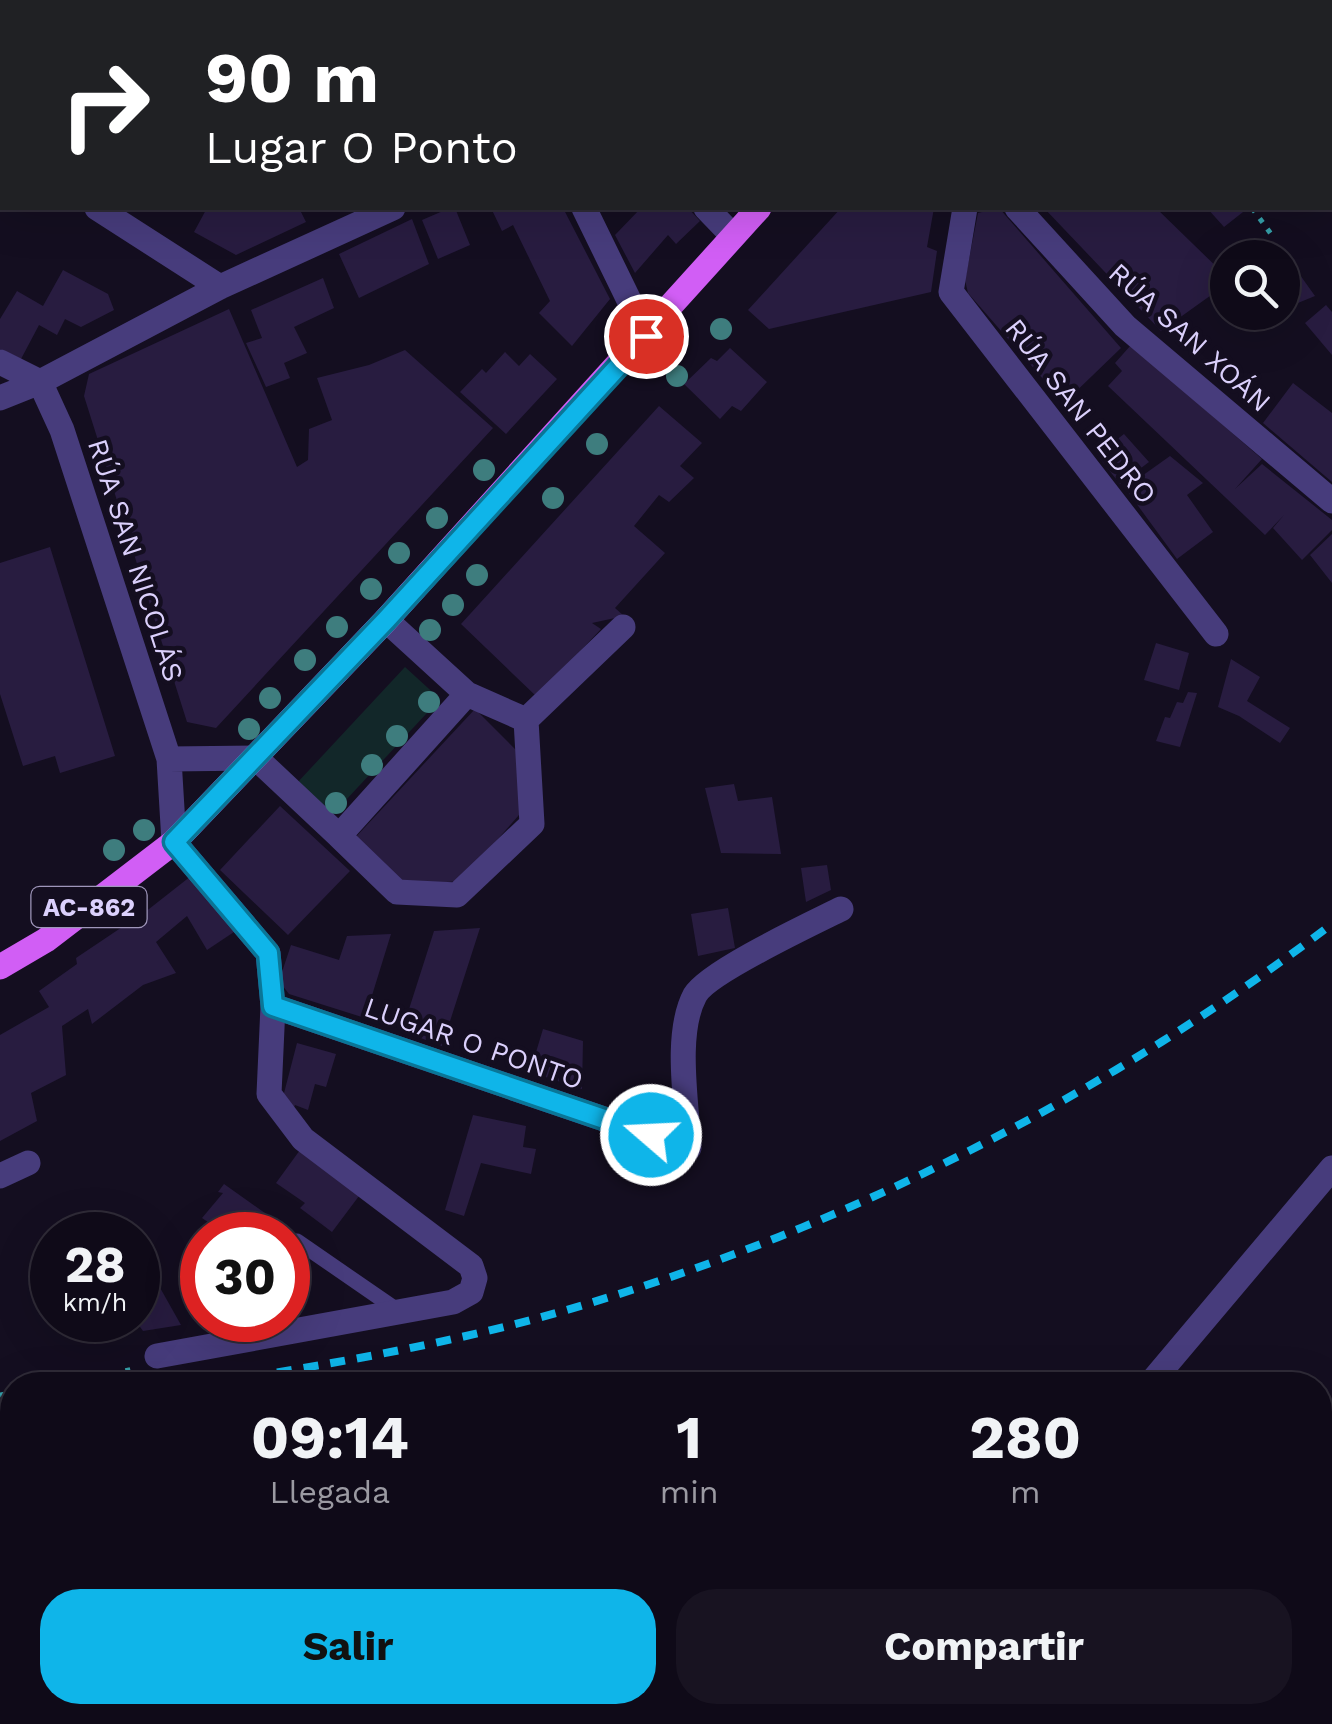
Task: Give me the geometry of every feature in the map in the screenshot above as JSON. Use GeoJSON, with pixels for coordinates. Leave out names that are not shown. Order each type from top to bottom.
{"type":"FeatureCollection","features":[{"type":"Feature","properties":{"kind":"main road","name":"AC-862"},"geometry":{"type":"LineString","coordinates":[[0,968],[46,940],[174,842],[386,620],[758,210]]}},
{"type":"Feature","properties":{"kind":"street"},"geometry":{"type":"LineString","coordinates":[[99,210],[220,287]]}},
{"type":"Feature","properties":{"kind":"street"},"geometry":{"type":"LineString","coordinates":[[0,398],[40,382],[220,287],[389,210]]}},
{"type":"Feature","properties":{"kind":"street"},"geometry":{"type":"LineString","coordinates":[[585,210],[646,336]]}},
{"type":"Feature","properties":{"kind":"street"},"geometry":{"type":"LineString","coordinates":[[708,210],[733,236]]}},
{"type":"Feature","properties":{"kind":"street","name":"RÚA SAN PEDRO"},"geometry":{"type":"LineString","coordinates":[[965,210],[952,292],[1216,634]]}},
{"type":"Feature","properties":{"kind":"street","name":"RÚA SAN XOÁN"},"geometry":{"type":"LineString","coordinates":[[1019,210],[1125,326],[1332,501]]}},
{"type":"Feature","properties":{"kind":"street"},"geometry":{"type":"LineString","coordinates":[[0,362],[40,382]]}},
{"type":"Feature","properties":{"kind":"street","name":"RÚA SAN NICOLÁS"},"geometry":{"type":"LineString","coordinates":[[40,382],[62,430],[169,759],[174,842]]}},
{"type":"Feature","properties":{"kind":"street"},"geometry":{"type":"LineString","coordinates":[[386,620],[467,694],[526,720]]}},
{"type":"Feature","properties":{"kind":"street"},"geometry":{"type":"LineString","coordinates":[[169,759],[256,758],[396,892],[457,895],[532,824],[526,720],[623,628]]}},
{"type":"Feature","properties":{"kind":"street"},"geometry":{"type":"LineString","coordinates":[[339,836],[467,694]]}},
{"type":"Feature","properties":{"kind":"street"},"geometry":{"type":"LineString","coordinates":[[157,1356],[453,1302],[472,1292],[474,1278],[471,1266],[303,1139],[269,1094],[273,1006],[268,953],[174,842]]}},
{"type":"Feature","properties":{"kind":"street","name":"LUGAR O PONTO"},"geometry":{"type":"LineString","coordinates":[[273,1006],[689,1148],[684,1029],[696,992],[762,948],[841,910]]}},
{"type":"Feature","properties":{"kind":"street"},"geometry":{"type":"LineString","coordinates":[[0,1176],[28,1164]]}},
{"type":"Feature","properties":{"kind":"street"},"geometry":{"type":"LineString","coordinates":[[1160,1372],[1332,1168]]}},
{"type":"Feature","properties":{"kind":"lane"},"geometry":{"type":"LineString","coordinates":[[310,1250],[400,1312]]}},
{"type":"Feature","properties":{"kind":"path"},"geometry":{"type":"LineString","coordinates":[[1253,210],[1274,238]]}},
{"type":"Feature","properties":{"kind":"path"},"geometry":{"type":"LineString","coordinates":[[119,1372],[146,1366],[157,1356]]}},
{"type":"Feature","properties":{"kind":"green space"},"geometry":{"type":"Polygon","coordinates":[[[405,667],[440,699],[332,815],[297,783],[405,667]]]}},
{"type":"Feature","properties":{"kind":"building"},"geometry":{"type":"Polygon","coordinates":[[[206,210],[300,210],[306,222],[236,255],[194,232],[206,210]]]}},
{"type":"Feature","properties":{"kind":"building"},"geometry":{"type":"Polygon","coordinates":[[[456,210],[470,245],[438,259],[422,220],[456,210]]]}},
{"type":"Feature","properties":{"kind":"building"},"geometry":{"type":"Polygon","coordinates":[[[492,210],[564,210],[610,299],[572,346],[539,313],[550,301],[513,225],[502,231],[492,210]]]}},
{"type":"Feature","properties":{"kind":"building"},"geometry":{"type":"Polygon","coordinates":[[[639,210],[690,210],[700,221],[676,244],[668,235],[635,273],[615,235],[639,210]]]}},
{"type":"Feature","properties":{"kind":"building"},"geometry":{"type":"Polygon","coordinates":[[[839,210],[934,210],[927,247],[937,251],[931,292],[769,329],[748,310],[839,210]]]}},
{"type":"Feature","properties":{"kind":"building"},"geometry":{"type":"Polygon","coordinates":[[[1001,210],[1121,348],[1064,403],[968,293],[965,280],[978,213],[1001,210]]]}},
{"type":"Feature","properties":{"kind":"building"},"geometry":{"type":"Polygon","coordinates":[[[1046,210],[1158,210],[1210,260],[1210,296],[1161,331],[1046,210]]]}},
{"type":"Feature","properties":{"kind":"building"},"geometry":{"type":"Polygon","coordinates":[[[1209,210],[1242,210],[1243,212],[1224,227],[1209,210]]]}},
{"type":"Feature","properties":{"kind":"building"},"geometry":{"type":"Polygon","coordinates":[[[412,219],[429,264],[359,298],[339,254],[412,219]]]}},
{"type":"Feature","properties":{"kind":"building"},"geometry":{"type":"Polygon","coordinates":[[[63,270],[108,294],[114,310],[81,327],[65,319],[57,335],[39,325],[21,359],[0,349],[0,319],[17,291],[43,306],[63,270]]]}},
{"type":"Feature","properties":{"kind":"building"},"geometry":{"type":"Polygon","coordinates":[[[1300,275],[1315,296],[1300,302],[1300,275]]]}},
{"type":"Feature","properties":{"kind":"building"},"geometry":{"type":"Polygon","coordinates":[[[323,278],[334,308],[294,327],[307,353],[284,363],[290,378],[266,387],[246,343],[262,338],[251,310],[323,278]]]}},
{"type":"Feature","properties":{"kind":"building"},"geometry":{"type":"Polygon","coordinates":[[[1326,305],[1332,312],[1332,355],[1305,323],[1326,305]]]}},
{"type":"Feature","properties":{"kind":"building"},"geometry":{"type":"Polygon","coordinates":[[[229,309],[297,467],[308,460],[309,429],[332,420],[317,378],[369,365],[405,350],[493,428],[216,728],[187,722],[84,396],[89,374],[229,309]]]}},
{"type":"Feature","properties":{"kind":"building"},"geometry":{"type":"Polygon","coordinates":[[[1131,345],[1262,459],[1235,489],[1262,464],[1332,520],[1332,530],[1302,560],[1273,528],[1284,515],[1265,535],[1108,386],[1122,371],[1115,363],[1131,345]]]}},
{"type":"Feature","properties":{"kind":"building"},"geometry":{"type":"Polygon","coordinates":[[[730,348],[767,382],[741,411],[732,406],[720,419],[684,384],[711,358],[717,361],[730,348]]]}},
{"type":"Feature","properties":{"kind":"building"},"geometry":{"type":"Polygon","coordinates":[[[505,352],[519,366],[530,354],[557,379],[506,434],[460,392],[482,369],[486,373],[505,352]]]}},
{"type":"Feature","properties":{"kind":"building"},"geometry":{"type":"Polygon","coordinates":[[[1293,383],[1332,413],[1332,482],[1263,423],[1293,383]]]}},
{"type":"Feature","properties":{"kind":"building"},"geometry":{"type":"Polygon","coordinates":[[[659,406],[702,443],[680,466],[694,478],[669,502],[659,495],[634,526],[665,553],[615,608],[624,616],[592,623],[601,629],[537,697],[461,624],[659,406]]]}},
{"type":"Feature","properties":{"kind":"building"},"geometry":{"type":"Polygon","coordinates":[[[1124,434],[1149,462],[1120,484],[1097,455],[1124,434]]]}},
{"type":"Feature","properties":{"kind":"building"},"geometry":{"type":"Polygon","coordinates":[[[1170,456],[1203,483],[1187,495],[1213,532],[1177,559],[1125,488],[1170,456]]]}},
{"type":"Feature","properties":{"kind":"building"},"geometry":{"type":"Polygon","coordinates":[[[1332,534],[1332,583],[1310,555],[1332,534]]]}},
{"type":"Feature","properties":{"kind":"building"},"geometry":{"type":"Polygon","coordinates":[[[50,547],[115,756],[60,773],[55,756],[23,766],[0,694],[0,563],[50,547]]]}},
{"type":"Feature","properties":{"kind":"building"},"geometry":{"type":"Polygon","coordinates":[[[1156,643],[1189,653],[1179,690],[1144,680],[1156,643]]]}},
{"type":"Feature","properties":{"kind":"building"},"geometry":{"type":"Polygon","coordinates":[[[1231,659],[1260,677],[1247,701],[1290,728],[1280,743],[1218,707],[1231,659]]]}},
{"type":"Feature","properties":{"kind":"building"},"geometry":{"type":"Polygon","coordinates":[[[1188,692],[1197,693],[1180,747],[1156,741],[1165,717],[1170,718],[1177,702],[1183,703],[1188,692]]]}},
{"type":"Feature","properties":{"kind":"building"},"geometry":{"type":"Polygon","coordinates":[[[475,709],[521,755],[526,807],[461,881],[406,885],[353,840],[475,709]]]}},
{"type":"Feature","properties":{"kind":"building"},"geometry":{"type":"Polygon","coordinates":[[[734,784],[738,801],[772,797],[781,854],[721,853],[705,788],[734,784]]]}},
{"type":"Feature","properties":{"kind":"building"},"geometry":{"type":"Polygon","coordinates":[[[280,806],[350,871],[288,935],[220,870],[280,806]]]}},
{"type":"Feature","properties":{"kind":"building"},"geometry":{"type":"Polygon","coordinates":[[[827,865],[831,890],[806,902],[801,868],[827,865]]]}},
{"type":"Feature","properties":{"kind":"building"},"geometry":{"type":"Polygon","coordinates":[[[191,876],[234,932],[207,950],[187,916],[156,942],[176,973],[143,985],[92,1024],[88,1009],[62,1026],[66,1075],[31,1093],[37,1121],[0,1141],[0,1035],[49,1007],[39,991],[77,964],[76,958],[191,876]]]}},
{"type":"Feature","properties":{"kind":"building"},"geometry":{"type":"Polygon","coordinates":[[[728,908],[735,948],[698,956],[691,914],[728,908]]]}},
{"type":"Feature","properties":{"kind":"building"},"geometry":{"type":"Polygon","coordinates":[[[480,928],[442,1046],[402,1031],[434,931],[480,928]]]}},
{"type":"Feature","properties":{"kind":"building"},"geometry":{"type":"Polygon","coordinates":[[[391,934],[365,1018],[289,994],[279,981],[291,945],[339,960],[347,936],[391,934]]]}},
{"type":"Feature","properties":{"kind":"building"},"geometry":{"type":"Polygon","coordinates":[[[543,1029],[583,1041],[582,1089],[530,1072],[543,1029]]]}},
{"type":"Feature","properties":{"kind":"building"},"geometry":{"type":"Polygon","coordinates":[[[297,1043],[336,1054],[326,1087],[315,1084],[308,1110],[295,1105],[293,1110],[283,1097],[297,1043]]]}},
{"type":"Feature","properties":{"kind":"building"},"geometry":{"type":"Polygon","coordinates":[[[473,1115],[526,1126],[523,1147],[536,1149],[531,1174],[481,1163],[464,1216],[445,1210],[473,1115]]]}},
{"type":"Feature","properties":{"kind":"building"},"geometry":{"type":"Polygon","coordinates":[[[300,1150],[362,1192],[332,1232],[300,1208],[305,1203],[276,1183],[300,1150]]]}},
{"type":"Feature","properties":{"kind":"building"},"geometry":{"type":"Polygon","coordinates":[[[224,1184],[263,1212],[207,1212],[223,1193],[218,1192],[224,1184]]]}},
{"type":"Feature","properties":{"kind":"building"},"geometry":{"type":"Polygon","coordinates":[[[160,1288],[180,1323],[160,1328],[160,1288]]]}},
{"type":"Feature","properties":{"kind":"railway"},"geometry":{"type":"LineString","coordinates":[[281,1372],[531,1320],[639,1288],[848,1208],[1050,1108],[1241,990],[1332,924]]}},
{"type":"Feature","properties":{"kind":"route"},"geometry":{"type":"LineString","coordinates":[[646,336],[386,620],[174,842],[268,953],[273,1006],[651,1135]]}}]}
